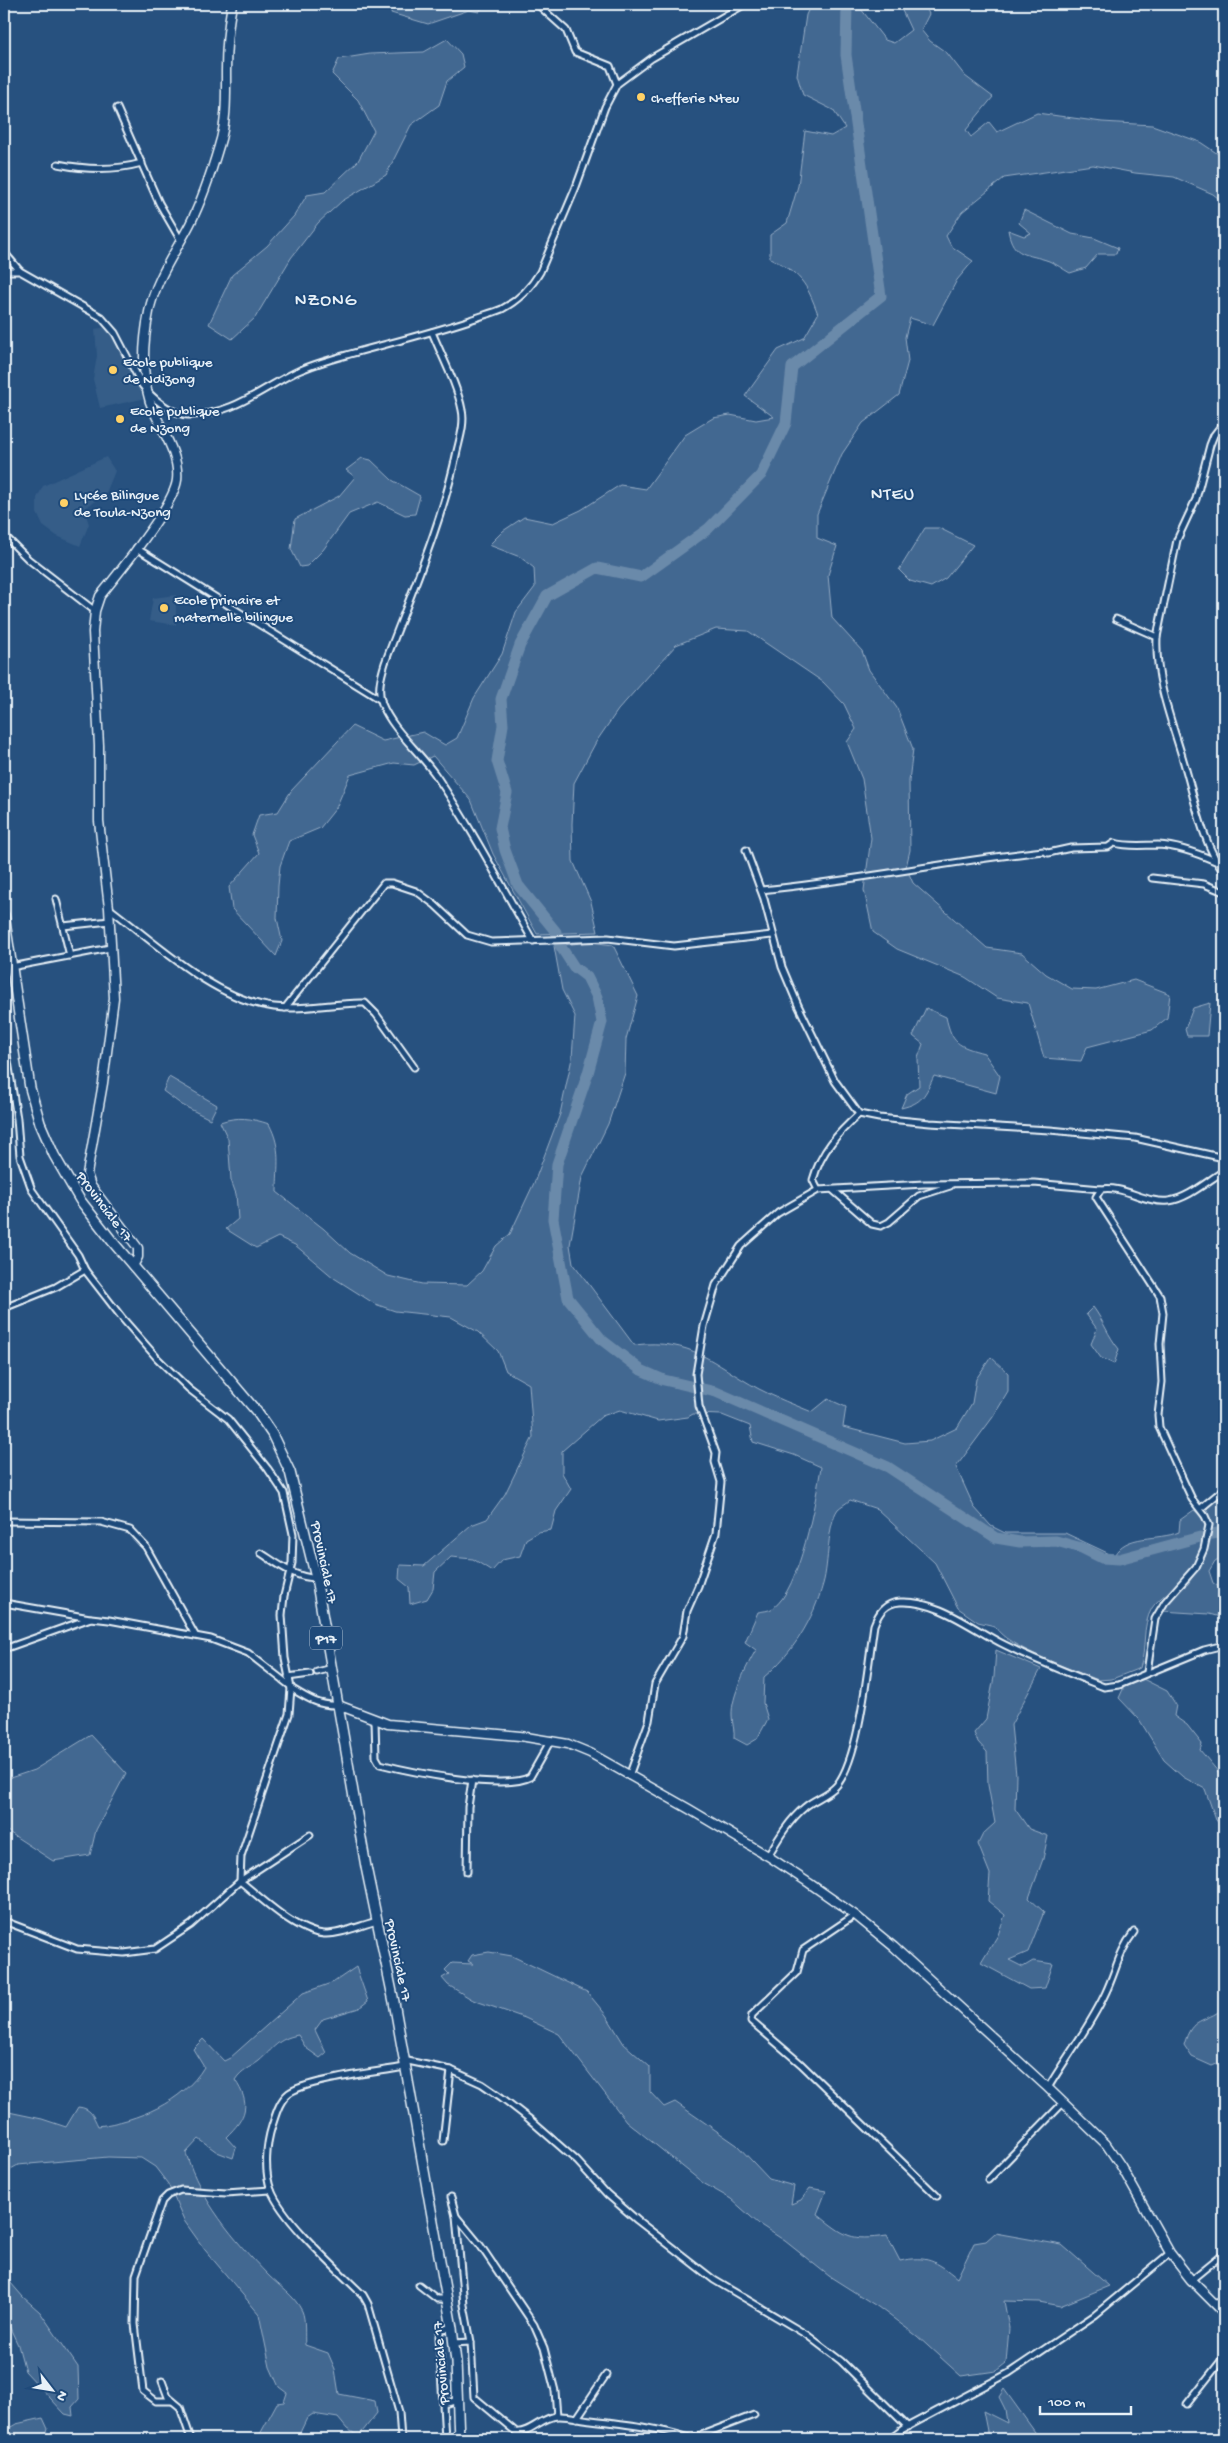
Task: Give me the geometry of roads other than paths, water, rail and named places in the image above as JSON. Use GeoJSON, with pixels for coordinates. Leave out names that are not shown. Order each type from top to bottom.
{"type":"FeatureCollection","features":[{"type":"Feature","properties":{"kind":"main road","name":"Provinciale 17"},"geometry":{"type":"LineString","coordinates":[[4,915],[25,1062],[40,1123],[54,1155],[70,1185],[133,1266],[240,1392],[272,1434],[290,1472],[316,1578],[447,2299],[452,2328],[459,2439]]}},
{"type":"Feature","properties":{"kind":"street"},"geometry":{"type":"LineString","coordinates":[[232,4],[227,43],[224,130],[197,208],[157,285],[149,311],[143,364],[147,392],[178,413],[188,415],[208,413],[250,399],[296,372],[312,366],[432,332],[500,310],[514,302],[533,284],[561,224],[605,107],[617,84],[652,58],[745,4]]}},
{"type":"Feature","properties":{"kind":"street"},"geometry":{"type":"LineString","coordinates":[[537,4],[566,30],[575,52],[610,66],[617,84]]}},
{"type":"Feature","properties":{"kind":"street"},"geometry":{"type":"LineString","coordinates":[[118,108],[159,204],[181,241]]}},
{"type":"Feature","properties":{"kind":"street"},"geometry":{"type":"LineString","coordinates":[[58,164],[83,169],[112,170],[142,163]]}},
{"type":"Feature","properties":{"kind":"street"},"geometry":{"type":"LineString","coordinates":[[4,252],[20,271],[101,317],[115,333],[147,392],[177,465],[176,481],[172,496],[100,596],[95,611],[93,632],[99,746],[99,821],[109,908],[114,998],[87,1174],[92,1186],[138,1248],[138,1257],[133,1266]]}},
{"type":"Feature","properties":{"kind":"street"},"geometry":{"type":"LineString","coordinates":[[4,271],[20,271]]}},
{"type":"Feature","properties":{"kind":"street"},"geometry":{"type":"LineString","coordinates":[[432,332],[460,400],[463,411],[463,425],[450,487],[438,524],[385,662],[381,677],[381,700],[391,720],[430,768],[451,798],[533,941]]}},
{"type":"Feature","properties":{"kind":"street"},"geometry":{"type":"LineString","coordinates":[[1224,422],[1210,445],[1196,499],[1177,540],[1157,637],[1157,664],[1164,699],[1192,795],[1215,861],[1224,873]]}},
{"type":"Feature","properties":{"kind":"street"},"geometry":{"type":"LineString","coordinates":[[4,534],[28,559],[95,611]]}},
{"type":"Feature","properties":{"kind":"street"},"geometry":{"type":"LineString","coordinates":[[136,548],[381,700]]}},
{"type":"Feature","properties":{"kind":"street"},"geometry":{"type":"LineString","coordinates":[[1116,619],[1157,637]]}},
{"type":"Feature","properties":{"kind":"street"},"geometry":{"type":"LineString","coordinates":[[760,890],[804,886],[914,867],[924,868],[1008,855],[1044,851],[1048,853],[1080,847],[1108,847],[1114,843],[1178,848],[1215,861]]}},
{"type":"Feature","properties":{"kind":"street"},"geometry":{"type":"LineString","coordinates":[[746,850],[786,974],[822,1057],[835,1081],[860,1114],[878,1118],[930,1123],[1050,1130],[1135,1138],[1224,1158]]}},
{"type":"Feature","properties":{"kind":"street"},"geometry":{"type":"LineString","coordinates":[[1152,878],[1204,884],[1224,892]]}},
{"type":"Feature","properties":{"kind":"street"},"geometry":{"type":"LineString","coordinates":[[285,1008],[384,883],[392,883],[416,892],[435,905],[459,929],[476,939],[491,942],[608,938],[674,946],[772,935]]}},
{"type":"Feature","properties":{"kind":"street"},"geometry":{"type":"LineString","coordinates":[[56,898],[70,956]]}},
{"type":"Feature","properties":{"kind":"street"},"geometry":{"type":"LineString","coordinates":[[109,908],[186,966],[238,998],[261,1006],[285,1008],[365,1004],[376,1014],[414,1067]]}},
{"type":"Feature","properties":{"kind":"street"},"geometry":{"type":"LineString","coordinates":[[63,926],[110,921]]}},
{"type":"Feature","properties":{"kind":"street"},"geometry":{"type":"LineString","coordinates":[[11,967],[110,948]]}},
{"type":"Feature","properties":{"kind":"street"},"geometry":{"type":"LineString","coordinates":[[4,1035],[17,1119],[20,1156],[32,1190],[78,1255],[85,1270],[158,1359],[189,1389],[228,1419],[279,1484],[287,1504],[293,1534],[291,1572],[284,1596],[282,1615],[290,1686],[289,1714],[241,1856],[240,1881]]}},
{"type":"Feature","properties":{"kind":"street"},"geometry":{"type":"LineString","coordinates":[[818,1190],[813,1180],[825,1150],[833,1139],[860,1114]]}},
{"type":"Feature","properties":{"kind":"street"},"geometry":{"type":"LineString","coordinates":[[630,1776],[648,1721],[655,1684],[683,1636],[687,1611],[698,1586],[716,1533],[721,1482],[716,1462],[716,1453],[700,1406],[696,1374],[698,1351],[711,1300],[723,1271],[751,1235],[778,1213],[818,1190],[1034,1183],[1101,1189],[1112,1188],[1149,1199],[1168,1201],[1183,1196],[1224,1171]]}},
{"type":"Feature","properties":{"kind":"street"},"geometry":{"type":"LineString","coordinates":[[833,1190],[872,1224],[881,1226],[889,1222],[919,1196],[953,1185]]}},
{"type":"Feature","properties":{"kind":"street"},"geometry":{"type":"LineString","coordinates":[[1101,1189],[1097,1193],[1097,1201],[1160,1296],[1162,1313],[1160,1344],[1162,1382],[1158,1415],[1159,1427],[1171,1457],[1192,1499],[1206,1516],[1209,1525],[1204,1549],[1191,1574],[1165,1602],[1157,1614],[1153,1625],[1147,1672]]}},
{"type":"Feature","properties":{"kind":"street"},"geometry":{"type":"LineString","coordinates":[[4,1308],[56,1288],[85,1270]]}},
{"type":"Feature","properties":{"kind":"street"},"geometry":{"type":"LineString","coordinates":[[1200,1508],[1224,1488]]}},
{"type":"Feature","properties":{"kind":"street"},"geometry":{"type":"LineString","coordinates":[[4,1521],[102,1522],[130,1530],[146,1547],[195,1635]]}},
{"type":"Feature","properties":{"kind":"street"},"geometry":{"type":"LineString","coordinates":[[261,1553],[291,1572],[307,1578],[316,1578]]}},
{"type":"Feature","properties":{"kind":"street"},"geometry":{"type":"LineString","coordinates":[[768,1856],[794,1818],[808,1805],[832,1790],[842,1775],[859,1722],[874,1625],[882,1609],[890,1604],[915,1602],[930,1606],[1004,1644],[1104,1687],[1119,1685],[1147,1672],[1224,1645]]}},
{"type":"Feature","properties":{"kind":"street"},"geometry":{"type":"LineString","coordinates":[[4,1603],[211,1639],[248,1653],[312,1701],[328,1705],[338,1705],[361,1712],[375,1720],[408,1727],[497,1733],[568,1744],[590,1753],[768,1856],[855,1915],[894,1946],[1106,2144],[1121,2166],[1170,2253],[1191,2280],[1224,2314]]}},
{"type":"Feature","properties":{"kind":"street"},"geometry":{"type":"LineString","coordinates":[[4,1649],[91,1618]]}},
{"type":"Feature","properties":{"kind":"street"},"geometry":{"type":"LineString","coordinates":[[317,1672],[332,1668]]}},
{"type":"Feature","properties":{"kind":"street"},"geometry":{"type":"LineString","coordinates":[[288,1678],[310,1674]]}},
{"type":"Feature","properties":{"kind":"street"},"geometry":{"type":"LineString","coordinates":[[375,1720],[376,1757],[380,1764],[472,1780],[503,1783],[525,1780],[535,1772],[551,1740]]}},
{"type":"Feature","properties":{"kind":"street"},"geometry":{"type":"LineString","coordinates":[[467,1872],[468,1807],[472,1780]]}},
{"type":"Feature","properties":{"kind":"street"},"geometry":{"type":"LineString","coordinates":[[4,1921],[77,1948],[124,1953],[155,1949],[191,1925],[240,1881],[310,1835]]}},
{"type":"Feature","properties":{"kind":"street"},"geometry":{"type":"LineString","coordinates":[[240,1881],[290,1920],[322,1934],[330,1934],[377,1921]]}},
{"type":"Feature","properties":{"kind":"street"},"geometry":{"type":"LineString","coordinates":[[855,1915],[803,1950],[797,1972],[752,2015],[751,2021],[789,2056],[801,2064],[937,2196]]}},
{"type":"Feature","properties":{"kind":"street"},"geometry":{"type":"LineString","coordinates":[[1048,2088],[1107,1991],[1119,1956],[1125,1943],[1134,1932]]}},
{"type":"Feature","properties":{"kind":"street"},"geometry":{"type":"LineString","coordinates":[[401,2439],[399,2412],[368,2304],[363,2295],[304,2234],[280,2206],[271,2190],[268,2175],[270,2134],[282,2101],[290,2093],[316,2084],[403,2064],[451,2070],[482,2084],[528,2118],[577,2161],[607,2194],[714,2280],[807,2335],[841,2361],[908,2427]]}},
{"type":"Feature","properties":{"kind":"street"},"geometry":{"type":"LineString","coordinates":[[443,2141],[451,2070]]}},
{"type":"Feature","properties":{"kind":"street"},"geometry":{"type":"LineString","coordinates":[[988,2180],[1063,2103]]}},
{"type":"Feature","properties":{"kind":"street"},"geometry":{"type":"LineString","coordinates":[[172,2400],[156,2401],[143,2391],[135,2324],[136,2275],[162,2202],[168,2195],[181,2190],[226,2193],[271,2190]]}},
{"type":"Feature","properties":{"kind":"street"},"geometry":{"type":"LineString","coordinates":[[451,2196],[456,2216],[464,2304],[471,2342],[474,2397],[510,2430],[521,2436],[545,2419],[557,2416],[635,2424],[665,2430],[692,2439],[754,2414]]}},
{"type":"Feature","properties":{"kind":"street"},"geometry":{"type":"LineString","coordinates":[[456,2216],[480,2245],[534,2325],[544,2348],[555,2391],[557,2416]]}},
{"type":"Feature","properties":{"kind":"street"},"geometry":{"type":"LineString","coordinates":[[890,2439],[908,2427],[1009,2373],[1069,2333],[1170,2253]]}},
{"type":"Feature","properties":{"kind":"street"},"geometry":{"type":"LineString","coordinates":[[1191,2280],[1224,2253]]}},
{"type":"Feature","properties":{"kind":"street"},"geometry":{"type":"LineString","coordinates":[[419,2285],[437,2299],[447,2299]]}},
{"type":"Feature","properties":{"kind":"street"},"geometry":{"type":"LineString","coordinates":[[1213,2303],[1224,2300]]}},
{"type":"Feature","properties":{"kind":"street"},"geometry":{"type":"LineString","coordinates":[[445,2439],[439,2332],[452,2328]]}},
{"type":"Feature","properties":{"kind":"street"},"geometry":{"type":"LineString","coordinates":[[453,2343],[471,2342]]}},
{"type":"Feature","properties":{"kind":"street"},"geometry":{"type":"LineString","coordinates":[[1187,2404],[1224,2357]]}},
{"type":"Feature","properties":{"kind":"street"},"geometry":{"type":"LineString","coordinates":[[576,2418],[606,2375]]}},
{"type":"Feature","properties":{"kind":"street"},"geometry":{"type":"LineString","coordinates":[[162,2381],[168,2397],[180,2407],[191,2439]]}},
{"type":"Feature","properties":{"kind":"street"},"geometry":{"type":"LineString","coordinates":[[444,2404],[458,2400]]}},
{"type":"Feature","properties":{"kind":"waterway"},"geometry":{"type":"LineString","coordinates":[[556,932],[518,885],[505,850],[500,828],[507,793],[497,761],[503,725],[501,699],[520,645],[547,596],[597,568],[641,577],[708,529],[761,475],[786,423],[792,367],[881,296],[846,55],[847,4]]}},
{"type":"Feature","properties":{"kind":"waterway"},"geometry":{"type":"LineString","coordinates":[[559,944],[574,967],[587,977],[597,997],[602,1022],[588,1073],[557,1164],[553,1219],[568,1298],[602,1340],[641,1370],[664,1380],[716,1392],[888,1467],[996,1538],[1020,1542],[1056,1541],[1082,1548],[1102,1558],[1119,1559],[1200,1537]]}},
{"type":"Feature","properties":{"kind":"waterway"},"geometry":{"type":"LineString","coordinates":[[1212,1534],[1224,1532]]}},
{"type":"Feature","properties":{"kind":"place","name":"chefferie Nteu"},"geometry":{"type":"Point","coordinates":[641,97]}},
{"type":"Feature","properties":{"kind":"place","name":"Ecole publique de Ndizong"},"geometry":{"type":"Point","coordinates":[113,370]}},
{"type":"Feature","properties":{"kind":"place","name":"Ecole publique de Nzong"},"geometry":{"type":"Point","coordinates":[120,419]}},
{"type":"Feature","properties":{"kind":"place","name":"Lycée Bilingue de Toula-Nzong"},"geometry":{"type":"Point","coordinates":[64,503]}},
{"type":"Feature","properties":{"kind":"place","name":"Ecole primaire et maternelle bilingue"},"geometry":{"type":"Point","coordinates":[164,608]}},
{"type":"Feature","properties":{"kind":"district","name":"NZONG"},"geometry":{"type":"Point","coordinates":[326,299]}},
{"type":"Feature","properties":{"kind":"district","name":"NTEU"},"geometry":{"type":"Point","coordinates":[893,493]}}]}
